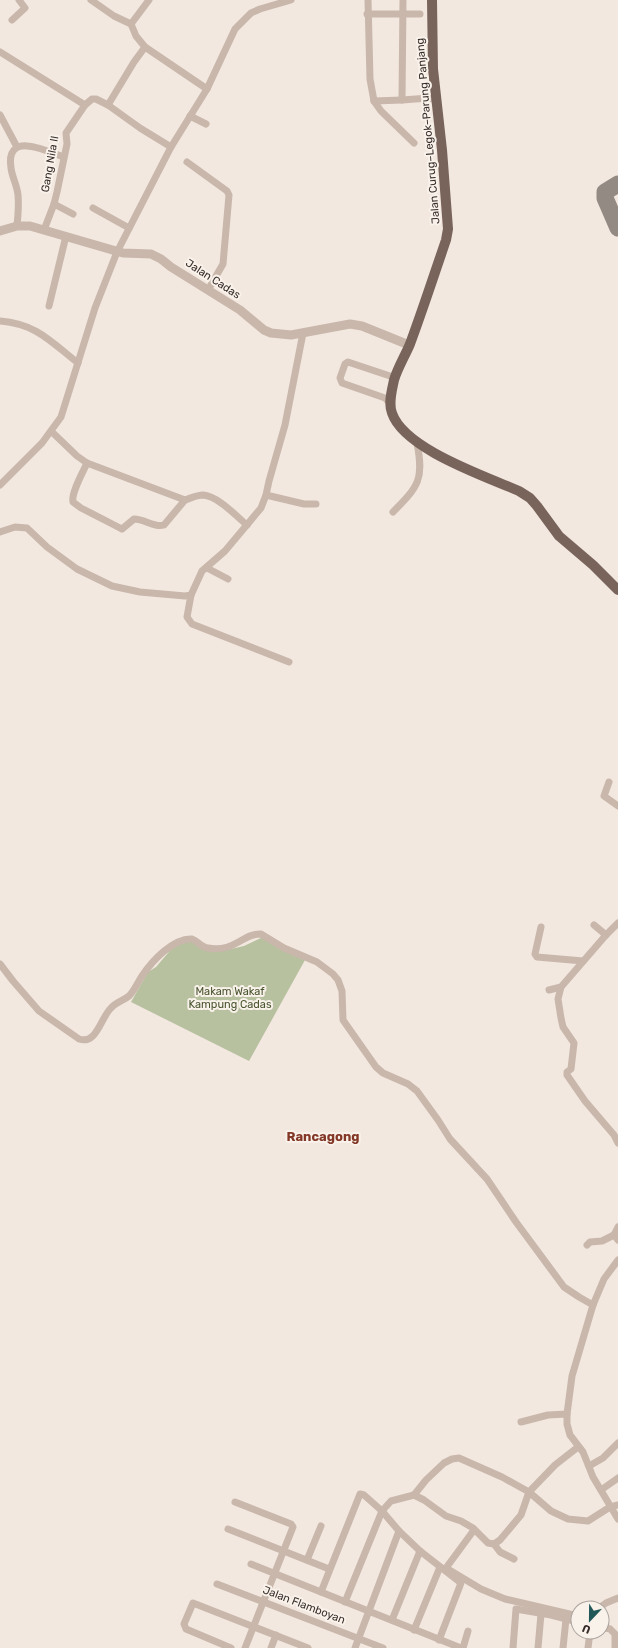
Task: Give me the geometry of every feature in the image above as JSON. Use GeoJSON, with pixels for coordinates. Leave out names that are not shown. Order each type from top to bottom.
{"type":"FeatureCollection","features":[{"type":"Feature","properties":{"kind":"main road","name":"Jalan Curug–Legok–Parung Panjang"},"geometry":{"type":"LineString","coordinates":[[432,0],[433,69],[448,229],[446,240],[409,345],[395,379],[390,403],[391,413],[398,425],[417,443],[439,456],[519,491],[530,498],[560,536],[618,590]]}},
{"type":"Feature","properties":{"kind":"street"},"geometry":{"type":"LineString","coordinates":[[12,20],[25,8],[19,0]]}},
{"type":"Feature","properties":{"kind":"street"},"geometry":{"type":"LineString","coordinates":[[91,0],[114,16],[131,24],[136,36],[145,47],[207,89]]}},
{"type":"Feature","properties":{"kind":"street"},"geometry":{"type":"LineString","coordinates":[[0,485],[52,432],[61,417],[95,308],[117,252],[171,147],[207,89],[235,29],[244,19],[260,9],[291,0]]}},
{"type":"Feature","properties":{"kind":"street"},"geometry":{"type":"LineString","coordinates":[[368,0],[370,79],[374,101],[381,111],[414,143]]}},
{"type":"Feature","properties":{"kind":"street"},"geometry":{"type":"LineString","coordinates":[[402,0],[402,100]]}},
{"type":"Feature","properties":{"kind":"street"},"geometry":{"type":"LineString","coordinates":[[131,24],[147,1]]}},
{"type":"Feature","properties":{"kind":"street"},"geometry":{"type":"LineString","coordinates":[[368,14],[420,14]]}},
{"type":"Feature","properties":{"kind":"street"},"geometry":{"type":"LineString","coordinates":[[108,104],[145,47]]}},
{"type":"Feature","properties":{"kind":"street"},"geometry":{"type":"LineString","coordinates":[[0,52],[85,105],[94,98],[108,104],[140,128],[171,147]]}},
{"type":"Feature","properties":{"kind":"street"},"geometry":{"type":"LineString","coordinates":[[374,101],[429,98],[436,100]]}},
{"type":"Feature","properties":{"kind":"street","name":"Gang Nila II"},"geometry":{"type":"LineString","coordinates":[[44,230],[54,204],[64,157],[66,133],[85,105]]}},
{"type":"Feature","properties":{"kind":"street"},"geometry":{"type":"LineString","coordinates":[[0,115],[17,147]]}},
{"type":"Feature","properties":{"kind":"street"},"geometry":{"type":"LineString","coordinates":[[190,116],[206,124]]}},
{"type":"Feature","properties":{"kind":"street"},"geometry":{"type":"LineString","coordinates":[[17,226],[18,196],[10,164],[12,154],[17,147],[21,145],[28,145],[64,157]]}},
{"type":"Feature","properties":{"kind":"street"},"geometry":{"type":"LineString","coordinates":[[187,162],[227,191],[229,195],[223,264],[208,290]]}},
{"type":"Feature","properties":{"kind":"street"},"geometry":{"type":"LineString","coordinates":[[54,204],[73,214]]}},
{"type":"Feature","properties":{"kind":"street"},"geometry":{"type":"LineString","coordinates":[[93,208],[129,228]]}},
{"type":"Feature","properties":{"kind":"street","name":"Jalan Cadas"},"geometry":{"type":"LineString","coordinates":[[0,231],[17,226],[30,226],[51,231],[117,252],[129,254],[146,253],[155,255],[240,310],[264,330],[280,335],[303,333],[345,324],[355,324],[409,345]]}},
{"type":"Feature","properties":{"kind":"street"},"geometry":{"type":"LineString","coordinates":[[49,306],[66,236]]}},
{"type":"Feature","properties":{"kind":"street"},"geometry":{"type":"LineString","coordinates":[[0,321],[18,324],[36,331],[78,363]]}},
{"type":"Feature","properties":{"kind":"street"},"geometry":{"type":"LineString","coordinates":[[289,662],[192,624],[187,617],[191,595],[198,576],[225,551],[261,508],[285,425],[303,333]]}},
{"type":"Feature","properties":{"kind":"street"},"geometry":{"type":"LineString","coordinates":[[390,403],[385,398],[342,383],[340,378],[348,362],[395,379]]}},
{"type":"Feature","properties":{"kind":"street"},"geometry":{"type":"LineString","coordinates":[[52,432],[87,463],[185,500]]}},
{"type":"Feature","properties":{"kind":"street"},"geometry":{"type":"LineString","coordinates":[[393,512],[406,500],[418,481],[421,467],[417,443]]}},
{"type":"Feature","properties":{"kind":"street"},"geometry":{"type":"LineString","coordinates":[[87,463],[76,486],[73,497],[74,502],[81,508],[120,528],[134,519],[141,519],[159,526],[164,525],[185,500],[205,495],[213,498],[247,525]]}},
{"type":"Feature","properties":{"kind":"street"},"geometry":{"type":"LineString","coordinates":[[266,494],[304,504],[316,504]]}},
{"type":"Feature","properties":{"kind":"street"},"geometry":{"type":"LineString","coordinates":[[0,532],[15,527],[27,528],[47,547],[77,569],[112,586],[140,592],[186,596],[191,595]]}},
{"type":"Feature","properties":{"kind":"street"},"geometry":{"type":"LineString","coordinates":[[207,568],[228,579]]}},
{"type":"Feature","properties":{"kind":"street"},"geometry":{"type":"LineString","coordinates":[[609,782],[604,796],[618,806]]}},
{"type":"Feature","properties":{"kind":"street"},"geometry":{"type":"LineString","coordinates":[[618,923],[561,987],[558,999],[563,1027],[574,1043],[571,1069],[567,1075],[614,1135],[618,1144]]}},
{"type":"Feature","properties":{"kind":"street"},"geometry":{"type":"LineString","coordinates":[[594,925],[606,935]]}},
{"type":"Feature","properties":{"kind":"street"},"geometry":{"type":"LineString","coordinates":[[541,927],[536,954],[537,957],[584,961]]}},
{"type":"Feature","properties":{"kind":"street"},"geometry":{"type":"LineString","coordinates":[[0,964],[39,1010],[84,1041],[89,1040],[93,1036],[110,1008],[128,996],[151,965],[169,946],[178,941],[192,939],[204,947],[223,949],[254,935],[261,934],[284,948],[316,962],[333,974],[338,980],[342,991],[343,1020],[376,1067],[383,1073],[408,1084],[417,1091],[450,1139],[487,1179],[529,1240],[564,1287],[593,1305]]}},
{"type":"Feature","properties":{"kind":"street"},"geometry":{"type":"LineString","coordinates":[[549,990],[561,987]]}},
{"type":"Feature","properties":{"kind":"street"},"geometry":{"type":"LineString","coordinates":[[587,1245],[590,1242],[616,1238],[618,1227]]}},
{"type":"Feature","properties":{"kind":"street"},"geometry":{"type":"LineString","coordinates":[[618,1260],[604,1279],[593,1305],[572,1376],[566,1414],[570,1435],[618,1519]]}},
{"type":"Feature","properties":{"kind":"street"},"geometry":{"type":"LineString","coordinates":[[521,1422],[548,1415],[566,1414]]}},
{"type":"Feature","properties":{"kind":"street"},"geometry":{"type":"LineString","coordinates":[[589,1466],[603,1458],[618,1443]]}},
{"type":"Feature","properties":{"kind":"street"},"geometry":{"type":"LineString","coordinates":[[494,1544],[500,1540],[521,1515],[529,1492],[554,1465],[578,1447]]}},
{"type":"Feature","properties":{"kind":"street"},"geometry":{"type":"LineString","coordinates":[[345,1602],[382,1511],[391,1501],[414,1495],[426,1480],[444,1463],[452,1459],[460,1458],[502,1477],[529,1492],[551,1511],[568,1519],[588,1521],[610,1507],[618,1505]]}},
{"type":"Feature","properties":{"kind":"street"},"geometry":{"type":"LineString","coordinates":[[601,1490],[618,1478]]}},
{"type":"Feature","properties":{"kind":"street"},"geometry":{"type":"LineString","coordinates":[[321,1592],[358,1495],[364,1495],[382,1511],[420,1552],[461,1583],[439,1640]]}},
{"type":"Feature","properties":{"kind":"street"},"geometry":{"type":"LineString","coordinates":[[414,1495],[424,1500],[446,1516],[461,1521],[474,1530],[485,1541],[494,1544],[498,1550],[514,1559]]}},
{"type":"Feature","properties":{"kind":"street"},"geometry":{"type":"LineString","coordinates":[[235,1502],[292,1526],[245,1648]]}},
{"type":"Feature","properties":{"kind":"street"},"geometry":{"type":"LineString","coordinates":[[307,1560],[321,1526]]}},
{"type":"Feature","properties":{"kind":"street"},"geometry":{"type":"LineString","coordinates":[[228,1529],[330,1569]]}},
{"type":"Feature","properties":{"kind":"street"},"geometry":{"type":"LineString","coordinates":[[474,1530],[446,1568],[480,1589],[505,1599],[570,1614]]}},
{"type":"Feature","properties":{"kind":"street"},"geometry":{"type":"LineString","coordinates":[[355,1648],[399,1531]]}},
{"type":"Feature","properties":{"kind":"street"},"geometry":{"type":"LineString","coordinates":[[392,1620],[420,1552]]}},
{"type":"Feature","properties":{"kind":"street"},"geometry":{"type":"LineString","coordinates":[[251,1564],[462,1648],[468,1631]]}},
{"type":"Feature","properties":{"kind":"street"},"geometry":{"type":"LineString","coordinates":[[414,1630],[440,1567]]}},
{"type":"Feature","properties":{"kind":"street","name":"Jalan Flamboyan"},"geometry":{"type":"LineString","coordinates":[[218,1584],[383,1648]]}},
{"type":"Feature","properties":{"kind":"street"},"geometry":{"type":"LineString","coordinates":[[231,1648],[186,1629],[184,1624],[193,1602],[304,1647]]}},
{"type":"Feature","properties":{"kind":"street"},"geometry":{"type":"LineString","coordinates":[[513,1648],[516,1609],[570,1620]]}},
{"type":"Feature","properties":{"kind":"street"},"geometry":{"type":"LineString","coordinates":[[538,1648],[542,1614]]}},
{"type":"Feature","properties":{"kind":"street"},"geometry":{"type":"LineString","coordinates":[[563,1648],[566,1619]]}},
{"type":"Feature","properties":{"kind":"street"},"geometry":{"type":"LineString","coordinates":[[610,1629],[614,1634],[615,1648]]}},
{"type":"Feature","properties":{"kind":"street"},"geometry":{"type":"LineString","coordinates":[[271,1648],[276,1635]]}},
{"type":"Feature","properties":{"kind":"green space","name":"Makam Wakaf Kampung Cadas"},"geometry":{"type":"Polygon","coordinates":[[[265,936],[305,960],[249,1061],[131,1002],[148,972],[156,967],[174,946],[192,941],[217,952],[244,946],[265,936]]]}},
{"type":"Feature","properties":{"kind":"taxiway"},"geometry":{"type":"LineString","coordinates":[[618,184],[605,192],[605,198],[618,228]]}},
{"type":"Feature","properties":{"kind":"district","name":"Rancagong"},"geometry":{"type":"Point","coordinates":[323,1136]}}]}
